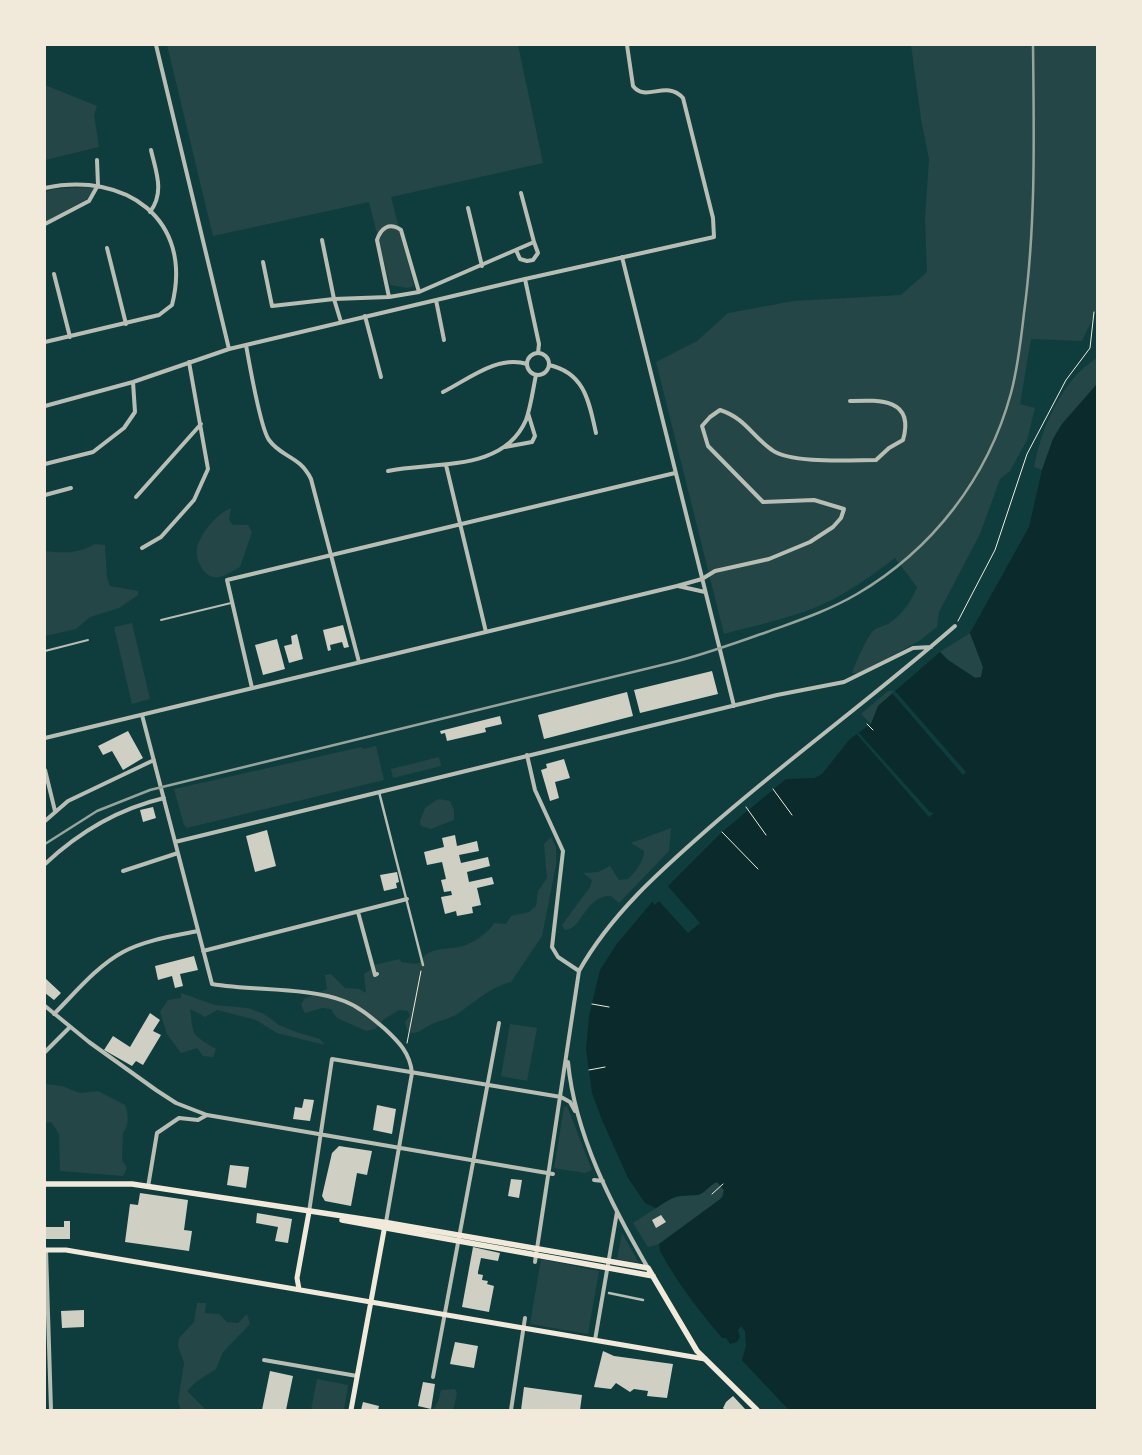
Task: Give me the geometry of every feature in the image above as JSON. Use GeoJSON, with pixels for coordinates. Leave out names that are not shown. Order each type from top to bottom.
{"type":"FeatureCollection","features":[{"type":"Feature","properties":{"kind":"main road"},"geometry":{"type":"LineString","coordinates":[[45,1184],[97,1183],[148,1187],[386,1222],[461,1239]]}},
{"type":"Feature","properties":{"kind":"main road"},"geometry":{"type":"LineString","coordinates":[[308,1212],[384,1229],[648,1268],[690,1340],[705,1359],[757,1410]]}},
{"type":"Feature","properties":{"kind":"main road"},"geometry":{"type":"LineString","coordinates":[[283,1286],[294,1281],[297,1274],[308,1212]]}},
{"type":"Feature","properties":{"kind":"main road"},"geometry":{"type":"LineString","coordinates":[[351,1410],[386,1222]]}},
{"type":"Feature","properties":{"kind":"main road"},"geometry":{"type":"LineString","coordinates":[[46,1250],[75,1252],[283,1286],[705,1359]]}},
{"type":"Feature","properties":{"kind":"main road"},"geometry":{"type":"LineString","coordinates":[[537,1252],[653,1276]]}},
{"type":"Feature","properties":{"kind":"main road"},"geometry":{"type":"LineString","coordinates":[[297,1274],[299,1289]]}},
{"type":"Feature","properties":{"kind":"street"},"geometry":{"type":"LineString","coordinates":[[156,45],[229,349]]}},
{"type":"Feature","properties":{"kind":"street"},"geometry":{"type":"LineString","coordinates":[[45,406],[133,382],[229,349],[525,279],[714,237],[713,218],[683,98],[677,91],[668,89],[644,93],[636,91],[633,86],[627,45]]}},
{"type":"Feature","properties":{"kind":"street"},"geometry":{"type":"LineString","coordinates":[[150,150],[160,188],[157,203],[150,212]]}},
{"type":"Feature","properties":{"kind":"street"},"geometry":{"type":"LineString","coordinates":[[45,224],[89,201],[98,185],[96,160]]}},
{"type":"Feature","properties":{"kind":"street"},"geometry":{"type":"LineString","coordinates":[[45,188],[70,185],[98,185],[123,192],[150,212],[167,233],[175,252],[177,277],[172,305],[155,317],[45,342]]}},
{"type":"Feature","properties":{"kind":"street"},"geometry":{"type":"LineString","coordinates":[[516,250],[520,259],[527,261],[533,260],[538,250],[534,242],[521,193]]}},
{"type":"Feature","properties":{"kind":"street"},"geometry":{"type":"LineString","coordinates":[[468,208],[482,266]]}},
{"type":"Feature","properties":{"kind":"street"},"geometry":{"type":"LineString","coordinates":[[389,297],[377,240],[380,231],[386,227],[393,226],[401,230],[419,292]]}},
{"type":"Feature","properties":{"kind":"street"},"geometry":{"type":"LineString","coordinates":[[322,240],[334,299],[342,322]]}},
{"type":"Feature","properties":{"kind":"street"},"geometry":{"type":"LineString","coordinates":[[263,262],[272,306],[334,299],[389,297],[419,292],[534,242]]}},
{"type":"Feature","properties":{"kind":"street"},"geometry":{"type":"LineString","coordinates":[[107,248],[126,324]]}},
{"type":"Feature","properties":{"kind":"street"},"geometry":{"type":"LineString","coordinates":[[622,257],[734,706]]}},
{"type":"Feature","properties":{"kind":"street"},"geometry":{"type":"LineString","coordinates":[[54,274],[70,337]]}},
{"type":"Feature","properties":{"kind":"street"},"geometry":{"type":"LineString","coordinates":[[525,279],[539,344],[538,353]]}},
{"type":"Feature","properties":{"kind":"street"},"geometry":{"type":"LineString","coordinates":[[436,300],[444,340]]}},
{"type":"Feature","properties":{"kind":"street"},"geometry":{"type":"LineString","coordinates":[[365,316],[380,377]]}},
{"type":"Feature","properties":{"kind":"street"},"geometry":{"type":"LineString","coordinates":[[246,345],[266,434],[278,449],[306,468],[311,479],[359,662]]}},
{"type":"Feature","properties":{"kind":"street"},"geometry":{"type":"LineString","coordinates":[[536,375],[529,370],[527,364],[529,358],[538,353]]}},
{"type":"Feature","properties":{"kind":"street"},"geometry":{"type":"LineString","coordinates":[[536,375],[545,372],[549,365],[547,358],[538,353]]}},
{"type":"Feature","properties":{"kind":"street"},"geometry":{"type":"LineString","coordinates":[[443,392],[493,365],[516,361],[527,364]]}},
{"type":"Feature","properties":{"kind":"street"},"geometry":{"type":"LineString","coordinates":[[142,548],[161,537],[194,500],[208,469],[189,362]]}},
{"type":"Feature","properties":{"kind":"street"},"geometry":{"type":"LineString","coordinates":[[549,365],[566,371],[580,383],[589,402],[596,433]]}},
{"type":"Feature","properties":{"kind":"street"},"geometry":{"type":"LineString","coordinates":[[388,471],[406,467],[446,465],[490,455],[504,447],[519,432],[528,413],[536,375]]}},
{"type":"Feature","properties":{"kind":"street"},"geometry":{"type":"LineString","coordinates":[[45,464],[94,452],[124,428],[135,412],[133,382]]}},
{"type":"Feature","properties":{"kind":"street"},"geometry":{"type":"LineString","coordinates":[[45,738],[677,586],[702,579],[714,571],[770,559],[810,542],[833,527],[841,518],[844,509],[814,500],[763,502],[708,446],[702,426],[720,410],[733,414],[752,429],[772,451],[784,456],[810,458],[876,460],[889,448],[903,440],[907,426],[904,417],[893,404],[879,400],[850,401]]}},
{"type":"Feature","properties":{"kind":"street"},"geometry":{"type":"LineString","coordinates":[[504,447],[532,442],[534,436],[528,413]]}},
{"type":"Feature","properties":{"kind":"street"},"geometry":{"type":"LineString","coordinates":[[136,497],[201,424]]}},
{"type":"Feature","properties":{"kind":"street"},"geometry":{"type":"LineString","coordinates":[[446,465],[486,632]]}},
{"type":"Feature","properties":{"kind":"street"},"geometry":{"type":"LineString","coordinates":[[252,688],[227,580],[675,473]]}},
{"type":"Feature","properties":{"kind":"street"},"geometry":{"type":"LineString","coordinates":[[45,495],[71,488]]}},
{"type":"Feature","properties":{"kind":"street"},"geometry":{"type":"LineString","coordinates":[[677,586],[705,592]]}},
{"type":"Feature","properties":{"kind":"street"},"geometry":{"type":"LineString","coordinates":[[535,1262],[551,1174],[580,971],[594,945],[629,902],[662,869],[737,804],[955,626]]}},
{"type":"Feature","properties":{"kind":"street"},"geometry":{"type":"LineString","coordinates":[[175,842],[527,755],[844,682],[913,648],[931,647]]}},
{"type":"Feature","properties":{"kind":"street"},"geometry":{"type":"LineString","coordinates":[[142,715],[212,984],[325,996],[340,1000],[369,1016],[397,1040],[406,1051],[412,1073],[386,1222]]}},
{"type":"Feature","properties":{"kind":"street"},"geometry":{"type":"LineString","coordinates":[[527,755],[535,790],[563,851],[552,947],[558,957],[580,971]]}},
{"type":"Feature","properties":{"kind":"street"},"geometry":{"type":"LineString","coordinates":[[45,821],[55,810],[76,797],[154,760]]}},
{"type":"Feature","properties":{"kind":"street"},"geometry":{"type":"LineString","coordinates":[[45,770],[55,810]]}},
{"type":"Feature","properties":{"kind":"street"},"geometry":{"type":"LineString","coordinates":[[379,792],[422,965]]}},
{"type":"Feature","properties":{"kind":"street"},"geometry":{"type":"LineString","coordinates":[[45,864],[75,839],[105,820],[139,804],[164,798]]}},
{"type":"Feature","properties":{"kind":"street"},"geometry":{"type":"LineString","coordinates":[[123,871],[178,853]]}},
{"type":"Feature","properties":{"kind":"street"},"geometry":{"type":"LineString","coordinates":[[203,950],[407,899]]}},
{"type":"Feature","properties":{"kind":"street"},"geometry":{"type":"LineString","coordinates":[[358,912],[377,974]]}},
{"type":"Feature","properties":{"kind":"street"},"geometry":{"type":"LineString","coordinates":[[54,1014],[107,963],[123,952],[145,944],[198,931]]}},
{"type":"Feature","properties":{"kind":"street"},"geometry":{"type":"LineString","coordinates":[[45,1006],[70,1027],[176,1102],[207,1115],[551,1174]]}},
{"type":"Feature","properties":{"kind":"street"},"geometry":{"type":"LineString","coordinates":[[433,1377],[461,1239],[499,1023]]}},
{"type":"Feature","properties":{"kind":"street"},"geometry":{"type":"LineString","coordinates":[[45,1052],[70,1027]]}},
{"type":"Feature","properties":{"kind":"street"},"geometry":{"type":"LineString","coordinates":[[568,1051],[575,1111]]}},
{"type":"Feature","properties":{"kind":"street"},"geometry":{"type":"LineString","coordinates":[[308,1212],[332,1059],[561,1098],[570,1102],[603,1181],[648,1268]]}},
{"type":"Feature","properties":{"kind":"street"},"geometry":{"type":"LineString","coordinates":[[148,1187],[157,1133],[178,1118],[198,1120],[207,1115]]}},
{"type":"Feature","properties":{"kind":"street"},"geometry":{"type":"LineString","coordinates":[[594,1180],[603,1181]]}},
{"type":"Feature","properties":{"kind":"street"},"geometry":{"type":"LineString","coordinates":[[596,1340],[618,1212]]}},
{"type":"Feature","properties":{"kind":"street"},"geometry":{"type":"LineString","coordinates":[[46,1250],[51,1410]]}},
{"type":"Feature","properties":{"kind":"street"},"geometry":{"type":"LineString","coordinates":[[609,1293],[643,1300]]}},
{"type":"Feature","properties":{"kind":"street"},"geometry":{"type":"LineString","coordinates":[[510,1410],[525,1318]]}},
{"type":"Feature","properties":{"kind":"street"},"geometry":{"type":"LineString","coordinates":[[264,1360],[357,1376]]}},
{"type":"Feature","properties":{"kind":"street"},"geometry":{"type":"LineString","coordinates":[[45,1396],[51,1396]]}},
{"type":"Feature","properties":{"kind":"lane"},"geometry":{"type":"LineString","coordinates":[[161,620],[232,602]]}},
{"type":"Feature","properties":{"kind":"lane"},"geometry":{"type":"LineString","coordinates":[[45,651],[88,640]]}},
{"type":"Feature","properties":{"kind":"path"},"geometry":{"type":"LineString","coordinates":[[955,626],[995,550],[1027,454],[1066,380],[1090,348],[1094,312]]}},
{"type":"Feature","properties":{"kind":"path"},"geometry":{"type":"LineString","coordinates":[[868,724],[873,730]]}},
{"type":"Feature","properties":{"kind":"path"},"geometry":{"type":"LineString","coordinates":[[773,789],[792,814]]}},
{"type":"Feature","properties":{"kind":"path"},"geometry":{"type":"LineString","coordinates":[[746,807],[766,835]]}},
{"type":"Feature","properties":{"kind":"path"},"geometry":{"type":"LineString","coordinates":[[722,832],[758,869]]}},
{"type":"Feature","properties":{"kind":"path"},"geometry":{"type":"LineString","coordinates":[[406,1051],[422,965]]}},
{"type":"Feature","properties":{"kind":"path"},"geometry":{"type":"LineString","coordinates":[[592,1004],[609,1007]]}},
{"type":"Feature","properties":{"kind":"path"},"geometry":{"type":"LineString","coordinates":[[589,1070],[605,1067]]}},
{"type":"Feature","properties":{"kind":"path"},"geometry":{"type":"LineString","coordinates":[[712,1194],[723,1184]]}},
{"type":"Feature","properties":{"kind":"shaded area"},"geometry":{"type":"Polygon","coordinates":[[[167,45],[518,45],[543,163],[391,197],[414,286],[407,288],[390,285],[369,202],[213,236],[167,45]]]}},
{"type":"Feature","properties":{"kind":"shaded area"},"geometry":{"type":"Polygon","coordinates":[[[911,45],[1097,45],[1097,309],[1082,341],[1031,339],[1020,404],[1035,408],[1027,440],[1010,471],[1000,479],[980,534],[939,612],[937,627],[919,641],[860,673],[852,673],[870,634],[888,624],[902,612],[917,587],[895,558],[855,586],[818,607],[724,634],[656,362],[697,341],[728,313],[794,301],[901,295],[927,272],[925,220],[929,159],[921,119],[911,45]]]}},
{"type":"Feature","properties":{"kind":"shaded area"},"geometry":{"type":"Polygon","coordinates":[[[45,85],[97,106],[94,115],[99,147],[45,160],[45,85]]]}},
{"type":"Feature","properties":{"kind":"shaded area"},"geometry":{"type":"Polygon","coordinates":[[[95,187],[87,199],[45,222],[45,192],[54,189],[95,187]]]}},
{"type":"Feature","properties":{"kind":"shaded area"},"geometry":{"type":"Polygon","coordinates":[[[1097,358],[1097,384],[1062,424],[1053,439],[1042,470],[1034,467],[1042,437],[1055,406],[1073,379],[1097,358]]]}},
{"type":"Feature","properties":{"kind":"shaded area"},"geometry":{"type":"Polygon","coordinates":[[[1097,384],[1097,1410],[789,1410],[736,1354],[703,1315],[673,1274],[660,1251],[659,1244],[723,1197],[724,1190],[717,1182],[700,1195],[676,1197],[656,1208],[645,1203],[628,1178],[602,1120],[592,1093],[586,1049],[589,1016],[600,970],[616,945],[652,902],[722,832],[786,779],[815,778],[822,774],[850,739],[871,724],[878,706],[940,652],[948,660],[975,678],[981,677],[983,667],[970,633],[1029,527],[1042,470],[1053,439],[1062,424],[1097,384]]]}},
{"type":"Feature","properties":{"kind":"shaded area"},"geometry":{"type":"Polygon","coordinates":[[[231,508],[229,520],[233,525],[248,525],[252,532],[240,567],[219,577],[213,577],[204,571],[198,561],[198,544],[212,523],[231,508]]]}},
{"type":"Feature","properties":{"kind":"shaded area"},"geometry":{"type":"Polygon","coordinates":[[[95,544],[105,545],[107,578],[110,586],[138,591],[138,595],[119,608],[90,617],[76,629],[45,636],[45,551],[71,552],[82,550],[95,544]]]}},
{"type":"Feature","properties":{"kind":"shaded area"},"geometry":{"type":"Polygon","coordinates":[[[132,623],[150,699],[132,704],[114,627],[132,623]]]}},
{"type":"Feature","properties":{"kind":"shaded area"},"geometry":{"type":"Polygon","coordinates":[[[970,633],[983,667],[981,677],[976,678],[948,660],[940,652],[970,633]]]}},
{"type":"Feature","properties":{"kind":"shaded area"},"geometry":{"type":"Polygon","coordinates":[[[888,691],[895,691],[878,706],[871,724],[861,714],[888,691]]]}},
{"type":"Feature","properties":{"kind":"shaded area"},"geometry":{"type":"Polygon","coordinates":[[[376,746],[384,780],[187,828],[184,825],[174,789],[362,747],[363,749],[376,746]]]}},
{"type":"Feature","properties":{"kind":"shaded area"},"geometry":{"type":"Polygon","coordinates":[[[439,757],[441,766],[393,778],[391,769],[439,757]]]}},
{"type":"Feature","properties":{"kind":"shaded area"},"geometry":{"type":"Polygon","coordinates":[[[438,799],[450,801],[454,810],[454,820],[431,829],[421,826],[420,821],[425,808],[438,799]]]}},
{"type":"Feature","properties":{"kind":"shaded area"},"geometry":{"type":"Polygon","coordinates":[[[671,828],[669,851],[619,903],[611,896],[602,897],[590,906],[576,924],[565,930],[562,925],[590,887],[592,880],[583,873],[598,872],[610,866],[619,880],[628,879],[636,870],[644,855],[644,851],[631,843],[671,828]]]}},
{"type":"Feature","properties":{"kind":"shaded area"},"geometry":{"type":"Polygon","coordinates":[[[551,837],[556,847],[556,865],[542,936],[511,982],[489,991],[454,1016],[414,1033],[407,1030],[405,1022],[410,1016],[408,1011],[399,1010],[383,1020],[375,1029],[366,1031],[337,1018],[331,1009],[322,1008],[305,1013],[301,1005],[304,999],[327,989],[325,975],[331,974],[345,988],[359,989],[366,993],[364,974],[375,967],[374,965],[400,959],[401,962],[417,964],[428,953],[469,944],[494,923],[506,924],[511,916],[529,912],[536,906],[538,891],[547,878],[544,844],[551,837]]]}},
{"type":"Feature","properties":{"kind":"shaded area"},"geometry":{"type":"Polygon","coordinates":[[[181,993],[215,1005],[248,1008],[264,1014],[279,1025],[320,1039],[325,1045],[277,1033],[256,1020],[217,1010],[205,1017],[190,1009],[195,1034],[216,1049],[213,1057],[203,1056],[197,1048],[181,1053],[167,1034],[160,1012],[168,1000],[181,998],[181,993]]]}},
{"type":"Feature","properties":{"kind":"shaded area"},"geometry":{"type":"Polygon","coordinates":[[[510,1024],[537,1028],[527,1081],[501,1076],[510,1024]]]}},
{"type":"Feature","properties":{"kind":"shaded area"},"geometry":{"type":"Polygon","coordinates":[[[45,1084],[62,1086],[80,1093],[98,1091],[125,1105],[128,1120],[123,1133],[122,1160],[127,1168],[123,1176],[60,1171],[59,1134],[51,1122],[45,1123],[45,1084]]]}},
{"type":"Feature","properties":{"kind":"shaded area"},"geometry":{"type":"Polygon","coordinates":[[[567,1106],[592,1170],[585,1173],[554,1168],[564,1107],[567,1106]]]}},
{"type":"Feature","properties":{"kind":"shaded area"},"geometry":{"type":"Polygon","coordinates":[[[717,1182],[724,1190],[720,1200],[659,1244],[648,1247],[633,1223],[675,1196],[698,1195],[717,1182]]]}},
{"type":"Feature","properties":{"kind":"shaded area"},"geometry":{"type":"Polygon","coordinates":[[[622,1233],[639,1263],[617,1259],[622,1233]]]}},
{"type":"Feature","properties":{"kind":"shaded area"},"geometry":{"type":"Polygon","coordinates":[[[541,1259],[599,1271],[588,1334],[530,1324],[541,1259]]]}},
{"type":"Feature","properties":{"kind":"shaded area"},"geometry":{"type":"Polygon","coordinates":[[[197,1303],[206,1303],[205,1313],[219,1314],[227,1322],[238,1323],[247,1314],[250,1324],[223,1352],[216,1369],[196,1382],[187,1391],[206,1410],[181,1410],[178,1402],[184,1363],[178,1346],[179,1338],[194,1322],[197,1303]]]}},
{"type":"Feature","properties":{"kind":"shaded area"},"geometry":{"type":"Polygon","coordinates":[[[317,1379],[348,1385],[344,1410],[311,1410],[317,1379]]]}},
{"type":"Feature","properties":{"kind":"shaded area"},"geometry":{"type":"Polygon","coordinates":[[[455,1389],[457,1394],[453,1410],[433,1410],[438,1402],[441,1390],[455,1389]]]}},
{"type":"Feature","properties":{"kind":"pier"},"geometry":{"type":"Polygon","coordinates":[[[895,691],[966,772],[963,775],[892,693],[895,691]]]}},
{"type":"Feature","properties":{"kind":"pier"},"geometry":{"type":"Polygon","coordinates":[[[857,731],[930,812],[934,813],[929,817],[855,732],[857,731]]]}},
{"type":"Feature","properties":{"kind":"pier"},"geometry":{"type":"Polygon","coordinates":[[[667,885],[700,923],[688,933],[659,901],[655,905],[651,900],[667,885]]]}},
{"type":"Feature","properties":{"kind":"pier"},"geometry":{"type":"Polygon","coordinates":[[[741,1326],[745,1331],[746,1346],[741,1363],[717,1338],[726,1338],[730,1344],[737,1342],[740,1337],[738,1330],[741,1326]]]}},
{"type":"Feature","properties":{"kind":"building"},"geometry":{"type":"Polygon","coordinates":[[[343,625],[349,647],[344,648],[342,642],[330,645],[331,650],[328,651],[323,630],[343,625]]]}},
{"type":"Feature","properties":{"kind":"building"},"geometry":{"type":"Polygon","coordinates":[[[297,634],[303,659],[289,663],[284,646],[292,644],[291,636],[297,634]]]}},
{"type":"Feature","properties":{"kind":"building"},"geometry":{"type":"Polygon","coordinates":[[[277,639],[285,669],[263,675],[255,645],[277,639]]]}},
{"type":"Feature","properties":{"kind":"building"},"geometry":{"type":"Polygon","coordinates":[[[712,671],[718,694],[640,713],[634,690],[712,671]]]}},
{"type":"Feature","properties":{"kind":"building"},"geometry":{"type":"Polygon","coordinates":[[[627,692],[633,716],[544,739],[538,715],[627,692]]]}},
{"type":"Feature","properties":{"kind":"building"},"geometry":{"type":"Polygon","coordinates":[[[500,716],[502,724],[485,728],[486,732],[447,741],[445,733],[441,734],[440,731],[500,716]]]}},
{"type":"Feature","properties":{"kind":"building"},"geometry":{"type":"Polygon","coordinates":[[[128,731],[143,758],[123,770],[112,751],[103,755],[98,746],[128,731]]]}},
{"type":"Feature","properties":{"kind":"building"},"geometry":{"type":"Polygon","coordinates":[[[564,759],[570,778],[555,782],[559,798],[550,801],[541,770],[547,768],[546,764],[564,759]]]}},
{"type":"Feature","properties":{"kind":"building"},"geometry":{"type":"Polygon","coordinates":[[[153,807],[156,818],[143,822],[140,810],[153,807]]]}},
{"type":"Feature","properties":{"kind":"building"},"geometry":{"type":"Polygon","coordinates":[[[267,830],[276,866],[255,872],[246,836],[267,830]]]}},
{"type":"Feature","properties":{"kind":"building"},"geometry":{"type":"Polygon","coordinates":[[[455,835],[457,846],[477,841],[479,851],[459,855],[461,863],[488,857],[490,866],[467,872],[469,882],[492,877],[494,884],[477,888],[481,905],[472,907],[473,913],[457,916],[456,911],[445,914],[441,897],[452,895],[451,891],[444,892],[441,880],[446,879],[442,862],[427,865],[424,852],[444,847],[442,838],[455,835]]]}},
{"type":"Feature","properties":{"kind":"building"},"geometry":{"type":"Polygon","coordinates":[[[397,872],[399,882],[396,883],[397,888],[384,891],[380,875],[397,872]]]}},
{"type":"Feature","properties":{"kind":"building"},"geometry":{"type":"Polygon","coordinates":[[[194,956],[198,970],[180,974],[183,986],[175,988],[172,976],[158,980],[155,966],[194,956]]]}},
{"type":"Feature","properties":{"kind":"building"},"geometry":{"type":"Polygon","coordinates":[[[45,978],[61,993],[54,1000],[45,993],[45,978]]]}},
{"type":"Feature","properties":{"kind":"building"},"geometry":{"type":"Polygon","coordinates":[[[150,1013],[160,1020],[153,1031],[161,1035],[143,1065],[136,1061],[132,1066],[104,1050],[113,1036],[130,1047],[150,1013]]]}},
{"type":"Feature","properties":{"kind":"building"},"geometry":{"type":"Polygon","coordinates":[[[304,1099],[314,1100],[310,1121],[293,1119],[295,1107],[302,1108],[304,1099]]]}},
{"type":"Feature","properties":{"kind":"building"},"geometry":{"type":"Polygon","coordinates":[[[377,1105],[396,1109],[392,1134],[373,1130],[377,1105]]]}},
{"type":"Feature","properties":{"kind":"building"},"geometry":{"type":"Polygon","coordinates":[[[339,1146],[372,1151],[367,1175],[357,1173],[351,1206],[325,1201],[322,1196],[332,1153],[339,1146]]]}},
{"type":"Feature","properties":{"kind":"building"},"geometry":{"type":"Polygon","coordinates":[[[230,1165],[249,1167],[246,1188],[227,1185],[230,1165]]]}},
{"type":"Feature","properties":{"kind":"building"},"geometry":{"type":"Polygon","coordinates":[[[511,1179],[522,1180],[519,1198],[508,1196],[511,1179]]]}},
{"type":"Feature","properties":{"kind":"building"},"geometry":{"type":"Polygon","coordinates":[[[140,1193],[188,1200],[184,1230],[192,1231],[189,1251],[125,1242],[130,1204],[138,1205],[140,1193]]]}},
{"type":"Feature","properties":{"kind":"building"},"geometry":{"type":"Polygon","coordinates":[[[257,1213],[292,1219],[288,1243],[275,1241],[278,1227],[256,1223],[257,1213]]]}},
{"type":"Feature","properties":{"kind":"building"},"geometry":{"type":"Polygon","coordinates":[[[661,1215],[666,1222],[656,1228],[652,1220],[661,1215]]]}},
{"type":"Feature","properties":{"kind":"building"},"geometry":{"type":"Polygon","coordinates":[[[64,1221],[70,1221],[70,1239],[45,1239],[45,1227],[64,1227],[64,1221]]]}},
{"type":"Feature","properties":{"kind":"building"},"geometry":{"type":"Polygon","coordinates":[[[473,1247],[500,1253],[498,1261],[481,1258],[478,1272],[478,1274],[483,1275],[482,1280],[488,1281],[487,1284],[494,1286],[489,1312],[462,1307],[473,1247]]]}},
{"type":"Feature","properties":{"kind":"building"},"geometry":{"type":"Polygon","coordinates":[[[84,1310],[84,1327],[62,1328],[61,1311],[84,1310]]]}},
{"type":"Feature","properties":{"kind":"building"},"geometry":{"type":"Polygon","coordinates":[[[455,1342],[478,1346],[474,1368],[450,1364],[455,1342]]]}},
{"type":"Feature","properties":{"kind":"building"},"geometry":{"type":"Polygon","coordinates":[[[603,1351],[614,1356],[673,1364],[667,1398],[647,1396],[648,1391],[634,1389],[630,1392],[616,1383],[611,1389],[594,1387],[603,1351]]]}},
{"type":"Feature","properties":{"kind":"building"},"geometry":{"type":"Polygon","coordinates":[[[270,1371],[293,1376],[286,1410],[262,1410],[270,1371]]]}},
{"type":"Feature","properties":{"kind":"building"},"geometry":{"type":"Polygon","coordinates":[[[423,1382],[435,1384],[431,1409],[418,1406],[423,1382]]]}},
{"type":"Feature","properties":{"kind":"building"},"geometry":{"type":"Polygon","coordinates":[[[524,1387],[582,1395],[580,1410],[521,1410],[524,1387]]]}},
{"type":"Feature","properties":{"kind":"building"},"geometry":{"type":"Polygon","coordinates":[[[733,1396],[746,1410],[725,1410],[723,1408],[726,1402],[733,1396]]]}},
{"type":"Feature","properties":{"kind":"building"},"geometry":{"type":"Polygon","coordinates":[[[363,1402],[379,1406],[378,1410],[361,1410],[363,1402]]]}},
{"type":"Feature","properties":{"kind":"railway"},"geometry":{"type":"LineString","coordinates":[[45,844],[97,811],[150,790],[670,663],[719,649],[835,606],[884,576],[909,556],[954,509],[972,482],[988,454],[1001,424],[1011,393],[1022,333],[1031,246],[1034,112],[1033,45]]}}]}
